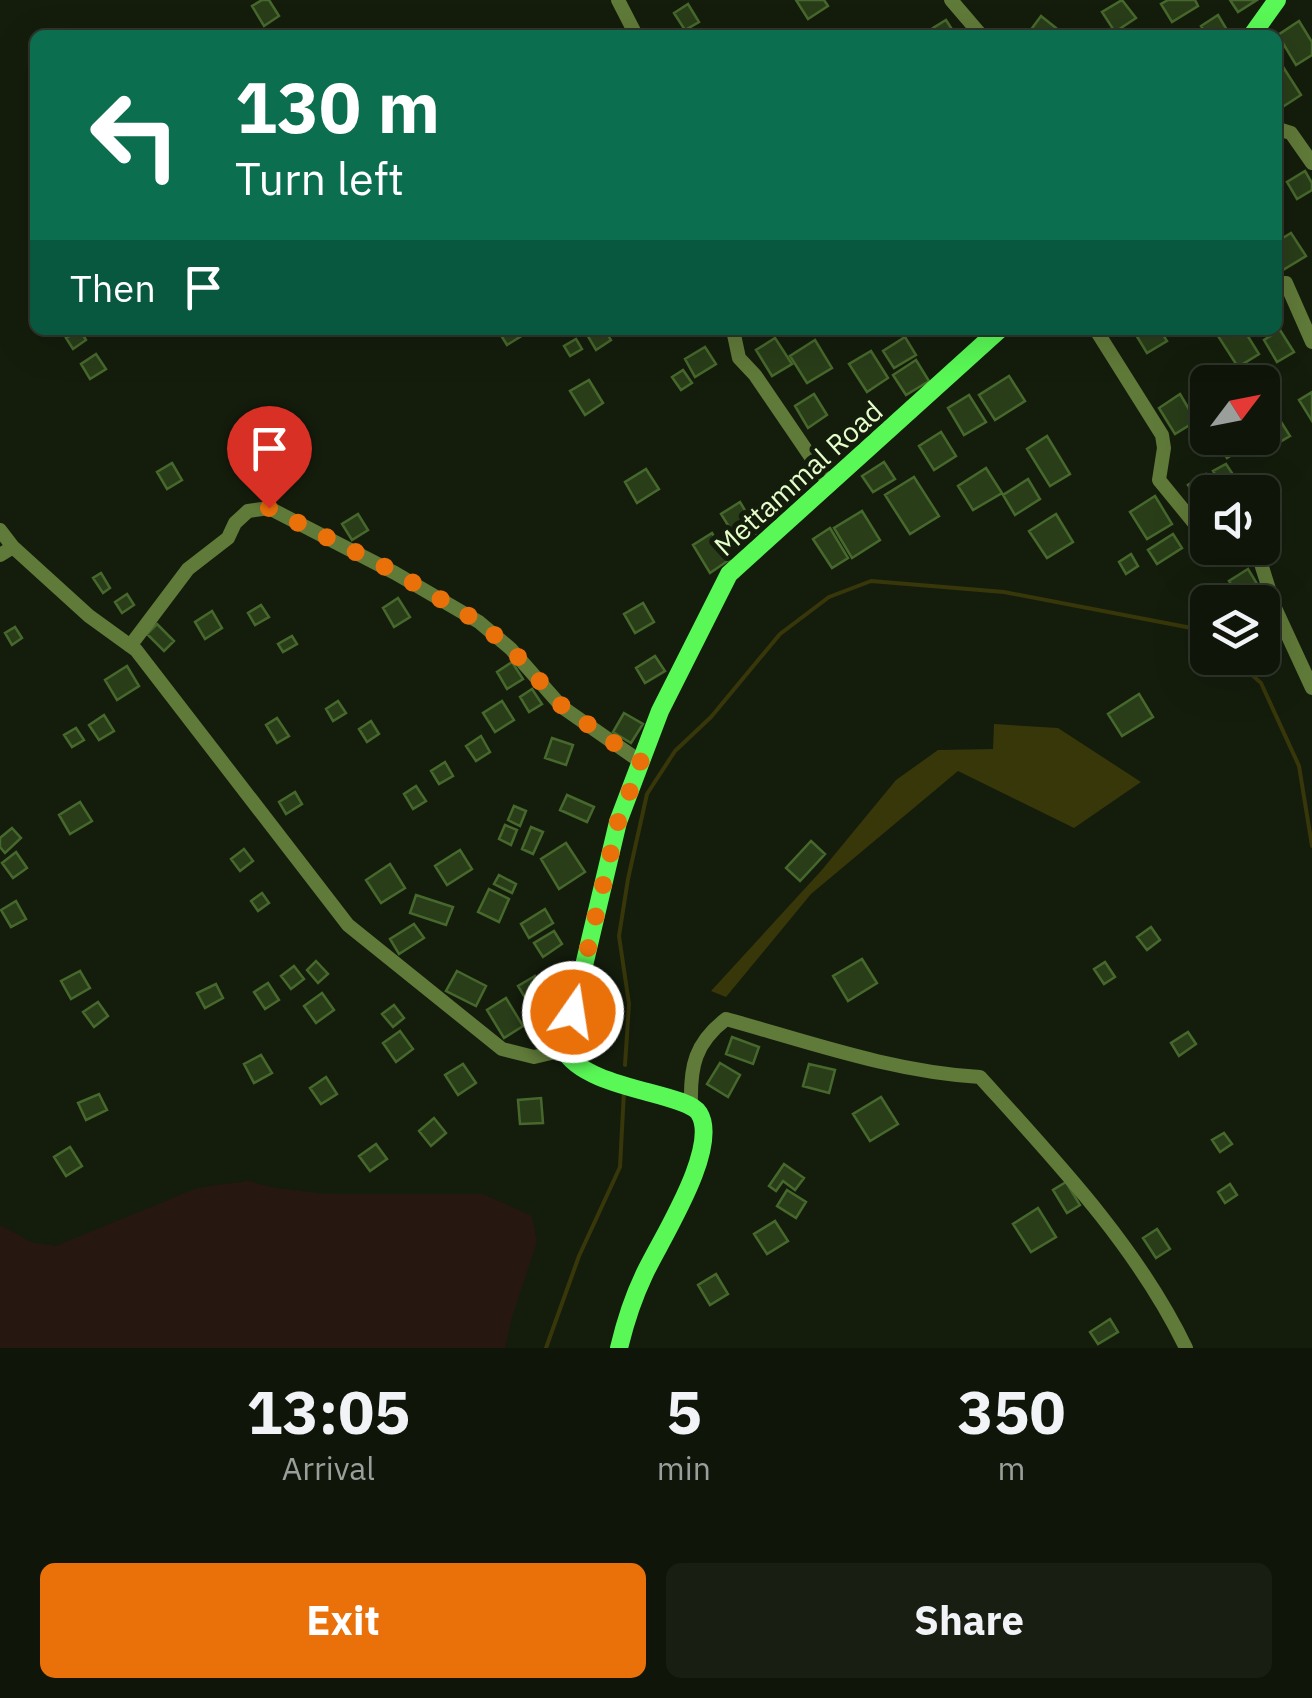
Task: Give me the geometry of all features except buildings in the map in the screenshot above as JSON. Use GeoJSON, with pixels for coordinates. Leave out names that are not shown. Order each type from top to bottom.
{"type":"FeatureCollection","features":[{"type":"Feature","properties":{"kind":"main road"},"geometry":{"type":"LineString","coordinates":[[1256,30],[1277,0]]}},
{"type":"Feature","properties":{"kind":"main road","name":"Mettammal Road"},"geometry":{"type":"LineString","coordinates":[[564,1050],[618,822],[660,712],[729,574],[994,335]]}},
{"type":"Feature","properties":{"kind":"main road"},"geometry":{"type":"LineString","coordinates":[[564,1050],[575,1065],[615,1082],[691,1104],[700,1114],[704,1132],[680,1210],[645,1272],[620,1348]]}},
{"type":"Feature","properties":{"kind":"street"},"geometry":{"type":"LineString","coordinates":[[618,0],[633,30]]}},
{"type":"Feature","properties":{"kind":"street"},"geometry":{"type":"LineString","coordinates":[[951,0],[977,30]]}},
{"type":"Feature","properties":{"kind":"street"},"geometry":{"type":"LineString","coordinates":[[1282,129],[1291,132],[1312,163]]}},
{"type":"Feature","properties":{"kind":"street"},"geometry":{"type":"LineString","coordinates":[[1282,283],[1286,282],[1296,299],[1312,342]]}},
{"type":"Feature","properties":{"kind":"street"},"geometry":{"type":"LineString","coordinates":[[734,335],[739,358],[755,375],[830,485]]}},
{"type":"Feature","properties":{"kind":"street"},"geometry":{"type":"LineString","coordinates":[[1099,335],[1162,435],[1159,480],[1190,518]]}},
{"type":"Feature","properties":{"kind":"street"},"geometry":{"type":"LineString","coordinates":[[130,646],[188,569],[228,538],[248,510],[269,508],[395,572],[479,622],[511,649],[562,706],[641,762]]}},
{"type":"Feature","properties":{"kind":"street"},"geometry":{"type":"LineString","coordinates":[[0,530],[7,551],[130,646],[348,925],[502,1050],[534,1057],[564,1050]]}},
{"type":"Feature","properties":{"kind":"street"},"geometry":{"type":"LineString","coordinates":[[1262,565],[1276,608],[1312,688]]}},
{"type":"Feature","properties":{"kind":"street"},"geometry":{"type":"LineString","coordinates":[[691,1104],[690,1074],[707,1034],[726,1018],[860,1057],[937,1074],[980,1076],[1077,1185],[1168,1310],[1186,1348]]}},
{"type":"Feature","properties":{"kind":"shaded area"},"geometry":{"type":"Polygon","coordinates":[[[994,724],[1058,728],[1141,782],[1074,828],[958,771],[811,894],[726,997],[711,991],[821,871],[896,780],[938,750],[993,749],[994,724]]]}},
{"type":"Feature","properties":{"kind":"shaded area"},"geometry":{"type":"Polygon","coordinates":[[[248,1181],[327,1194],[483,1194],[532,1216],[537,1242],[505,1348],[0,1348],[0,1225],[31,1242],[56,1246],[197,1188],[248,1181]]]}},
{"type":"Feature","properties":{"kind":"waterway"},"geometry":{"type":"LineString","coordinates":[[625,1065],[629,1004],[619,936],[647,794],[675,751],[711,717],[780,634],[829,597],[871,581],[1004,592],[1190,628]]}},
{"type":"Feature","properties":{"kind":"waterway"},"geometry":{"type":"LineString","coordinates":[[1252,675],[1261,683],[1299,766],[1312,846]]}},
{"type":"Feature","properties":{"kind":"waterway"},"geometry":{"type":"LineString","coordinates":[[546,1348],[579,1256],[620,1167],[624,1091]]}},
{"type":"Feature","properties":{"kind":"route"},"geometry":{"type":"LineString","coordinates":[[269,508],[395,572],[479,622],[511,649],[562,706],[641,762],[618,822],[573,1012]]}}]}
